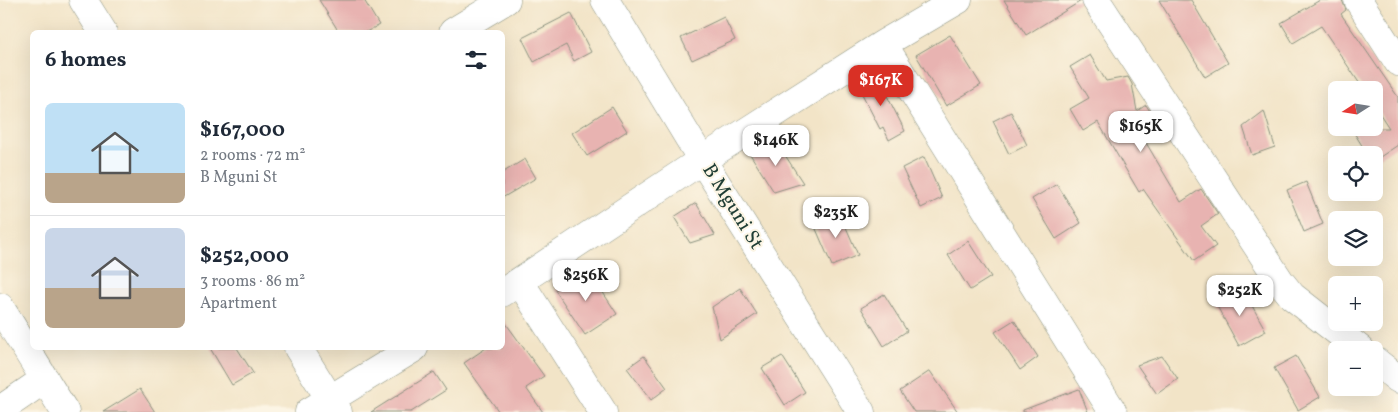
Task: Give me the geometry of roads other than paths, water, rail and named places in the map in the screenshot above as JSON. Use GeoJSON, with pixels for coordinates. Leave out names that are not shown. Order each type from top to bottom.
{"type":"FeatureCollection","features":[{"type":"Feature","properties":{"kind":"street"},"geometry":{"type":"LineString","coordinates":[[83,0],[102,30]]}},
{"type":"Feature","properties":{"kind":"street"},"geometry":{"type":"LineString","coordinates":[[456,30],[506,0]]}},
{"type":"Feature","properties":{"kind":"street","name":"B Mguni St"},"geometry":{"type":"LineString","coordinates":[[605,0],[702,160],[861,412]]}},
{"type":"Feature","properties":{"kind":"street"},"geometry":{"type":"LineString","coordinates":[[603,412],[511,287],[702,160],[883,44],[958,0]]}},
{"type":"Feature","properties":{"kind":"street"},"geometry":{"type":"LineString","coordinates":[[1096,0],[1280,281],[1292,296],[1350,341]]}},
{"type":"Feature","properties":{"kind":"street"},"geometry":{"type":"LineString","coordinates":[[1358,0],[1398,62]]}},
{"type":"Feature","properties":{"kind":"street"},"geometry":{"type":"LineString","coordinates":[[883,44],[1113,412]]}},
{"type":"Feature","properties":{"kind":"street"},"geometry":{"type":"LineString","coordinates":[[0,307],[65,412]]}},
{"type":"Feature","properties":{"kind":"street"},"geometry":{"type":"LineString","coordinates":[[299,350],[325,408],[411,350]]}},
{"type":"Feature","properties":{"kind":"street"},"geometry":{"type":"LineString","coordinates":[[1383,367],[1398,379]]}},
{"type":"Feature","properties":{"kind":"street"},"geometry":{"type":"LineString","coordinates":[[0,410],[45,379]]}}]}
